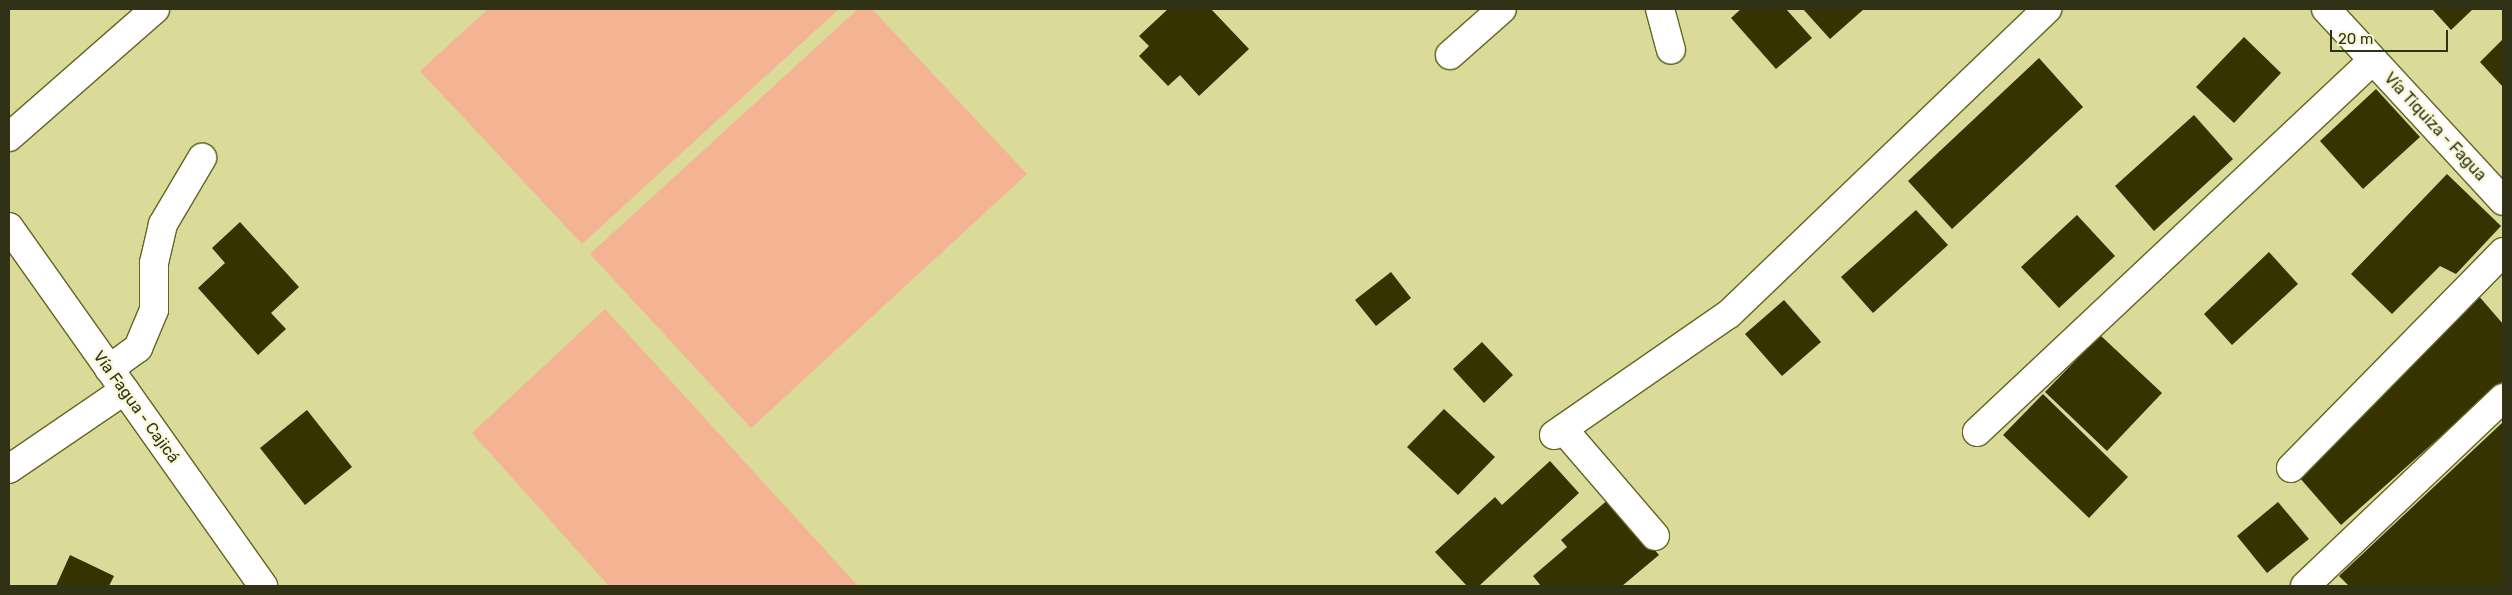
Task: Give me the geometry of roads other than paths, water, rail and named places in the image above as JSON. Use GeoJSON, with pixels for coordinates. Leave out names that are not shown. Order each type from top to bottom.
{"type":"FeatureCollection","features":[{"type":"Feature","properties":{"kind":"street"},"geometry":{"type":"LineString","coordinates":[[9,136],[155,9]]}},
{"type":"Feature","properties":{"kind":"street"},"geometry":{"type":"LineString","coordinates":[[1450,55],[1502,9]]}},
{"type":"Feature","properties":{"kind":"street"},"geometry":{"type":"LineString","coordinates":[[1660,9],[1671,50]]}},
{"type":"Feature","properties":{"kind":"street"},"geometry":{"type":"LineString","coordinates":[[1654,536],[1558,432],[1729,314],[2048,9]]}},
{"type":"Feature","properties":{"kind":"street","name":"Vía Tiquiza - Fagua"},"geometry":{"type":"LineString","coordinates":[[2326,9],[2503,201]]}},
{"type":"Feature","properties":{"kind":"street"},"geometry":{"type":"LineString","coordinates":[[1977,432],[2373,60]]}},
{"type":"Feature","properties":{"kind":"street"},"geometry":{"type":"LineString","coordinates":[[109,369],[138,348],[154,310],[154,263],[163,224],[202,158]]}},
{"type":"Feature","properties":{"kind":"street","name":"Vía Fagua - Cajicá"},"geometry":{"type":"LineString","coordinates":[[9,227],[263,586]]}},
{"type":"Feature","properties":{"kind":"street"},"geometry":{"type":"LineString","coordinates":[[2291,468],[2503,252]]}},
{"type":"Feature","properties":{"kind":"street"},"geometry":{"type":"LineString","coordinates":[[9,469],[125,390]]}},
{"type":"Feature","properties":{"kind":"street"},"geometry":{"type":"LineString","coordinates":[[2305,586],[2503,398]]}}]}
